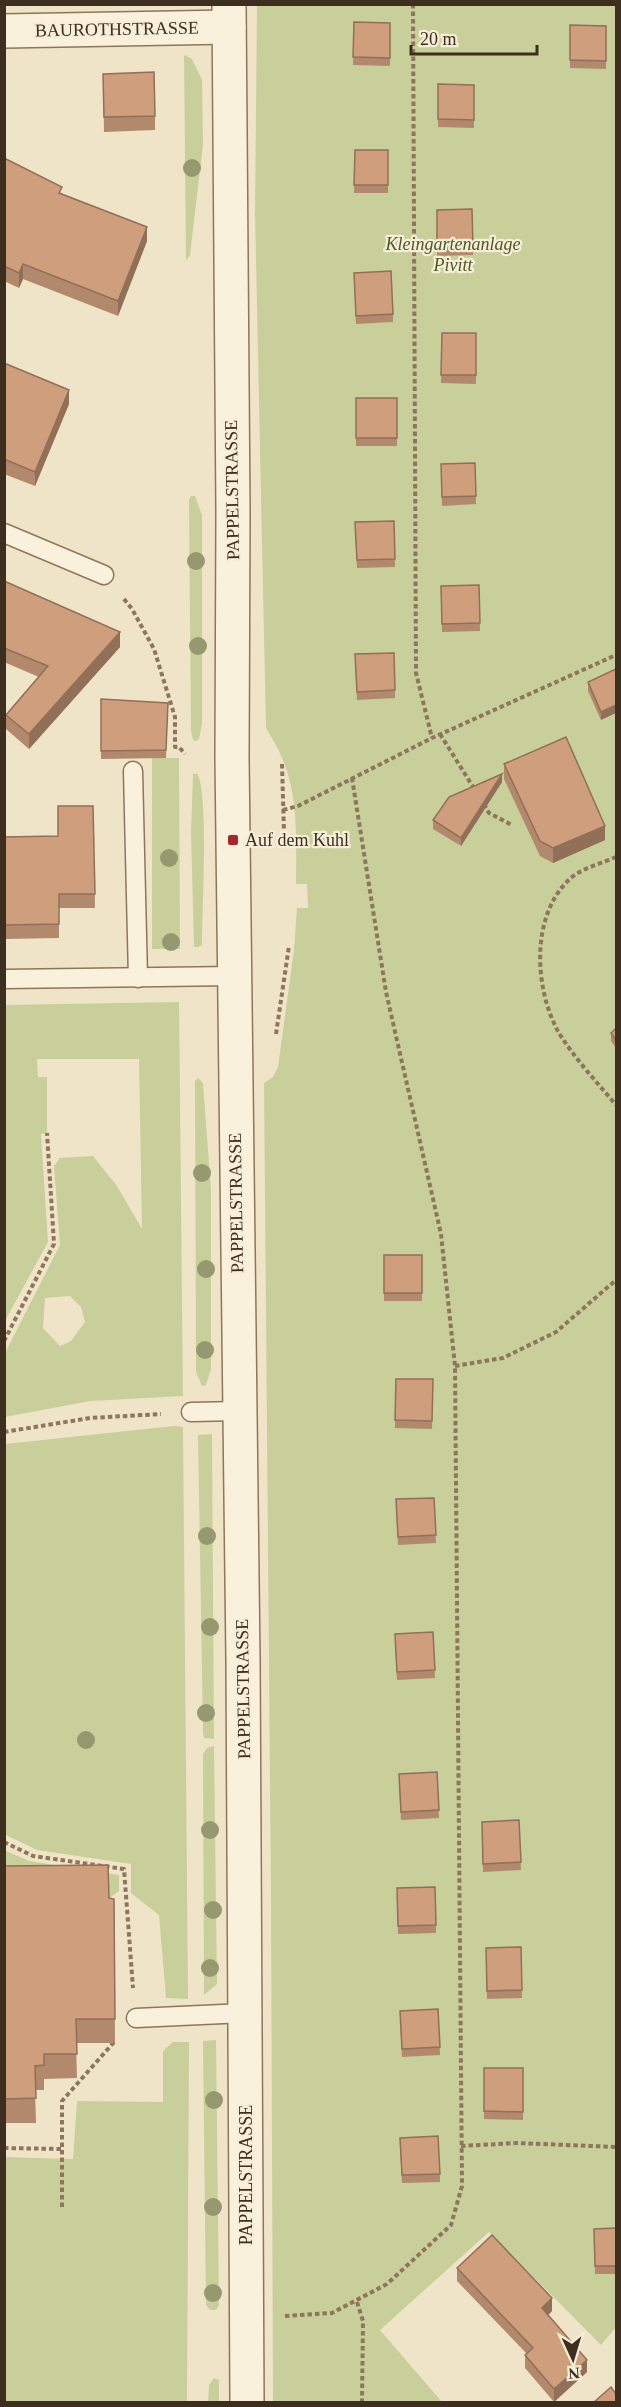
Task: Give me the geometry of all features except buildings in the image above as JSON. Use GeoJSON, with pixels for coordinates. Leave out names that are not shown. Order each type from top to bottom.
{"type":"FeatureCollection","features":[{"type":"Feature","properties":{"kind":"street","name":"BAUROTHSTRASSE"},"geometry":{"type":"LineString","coordinates":[[4,31],[229,16]]}},
{"type":"Feature","properties":{"kind":"street","name":"PAPPELSTRASSE"},"geometry":{"type":"LineString","coordinates":[[229,16],[234,976],[248,2403]]}},
{"type":"Feature","properties":{"kind":"lane"},"geometry":{"type":"LineString","coordinates":[[4,533],[104,575]]}},
{"type":"Feature","properties":{"kind":"lane"},"geometry":{"type":"LineString","coordinates":[[133,771],[138,978]]}},
{"type":"Feature","properties":{"kind":"lane"},"geometry":{"type":"LineString","coordinates":[[4,979],[234,976]]}},
{"type":"Feature","properties":{"kind":"lane"},"geometry":{"type":"LineString","coordinates":[[191,1412],[239,1411]]}},
{"type":"Feature","properties":{"kind":"lane"},"geometry":{"type":"LineString","coordinates":[[136,2018],[245,2013]]}},
{"type":"Feature","properties":{"kind":"path"},"geometry":{"type":"LineString","coordinates":[[413,4],[417,673],[432,738]]}},
{"type":"Feature","properties":{"kind":"path"},"geometry":{"type":"LineString","coordinates":[[104,575],[132,609],[154,650],[175,717],[175,747],[179,747],[185,754]]}},
{"type":"Feature","properties":{"kind":"path"},"geometry":{"type":"LineString","coordinates":[[283,810],[298,806],[440,734],[616,655]]}},
{"type":"Feature","properties":{"kind":"path"},"geometry":{"type":"LineString","coordinates":[[440,734],[477,793]]}},
{"type":"Feature","properties":{"kind":"path"},"geometry":{"type":"LineString","coordinates":[[282,764],[285,832]]}},
{"type":"Feature","properties":{"kind":"path"},"geometry":{"type":"LineString","coordinates":[[247,2318],[332,2313],[357,2302],[387,2284],[451,2225],[462,2186],[455,1366],[441,1234],[386,992],[352,778]]}},
{"type":"Feature","properties":{"kind":"path"},"geometry":{"type":"LineString","coordinates":[[483,803],[489,813],[512,825]]}},
{"type":"Feature","properties":{"kind":"path"},"geometry":{"type":"LineString","coordinates":[[616,857],[572,877],[552,900],[544,920],[540,948],[542,976],[548,1005],[557,1030],[572,1053],[616,1105]]}},
{"type":"Feature","properties":{"kind":"path"},"geometry":{"type":"LineString","coordinates":[[275,1045],[289,946]]}},
{"type":"Feature","properties":{"kind":"path"},"geometry":{"type":"LineString","coordinates":[[4,1341],[54,1244],[47,1133]]}},
{"type":"Feature","properties":{"kind":"path"},"geometry":{"type":"LineString","coordinates":[[455,1366],[503,1358],[556,1332],[616,1280]]}},
{"type":"Feature","properties":{"kind":"path"},"geometry":{"type":"LineString","coordinates":[[4,1432],[90,1418],[191,1412]]}},
{"type":"Feature","properties":{"kind":"path"},"geometry":{"type":"LineString","coordinates":[[4,1842],[33,1856],[124,1869],[136,2018],[63,2101],[62,2207]]}},
{"type":"Feature","properties":{"kind":"path"},"geometry":{"type":"LineString","coordinates":[[461,2146],[517,2143],[616,2147]]}},
{"type":"Feature","properties":{"kind":"path"},"geometry":{"type":"LineString","coordinates":[[4,2148],[62,2149]]}},
{"type":"Feature","properties":{"kind":"path"},"geometry":{"type":"LineString","coordinates":[[357,2302],[363,2321],[362,2403]]}},
{"type":"Feature","properties":{"kind":"green space","name":"Kleingartenanlage Pivitt"},"geometry":{"type":"Polygon","coordinates":[[[257,5],[616,5],[616,2327],[601,2345],[489,2232],[380,2330],[442,2402],[273,2402],[264,1083],[273,1077],[278,1067],[294,950],[297,908],[308,908],[307,884],[296,884],[296,836],[291,788],[280,754],[266,728],[255,214],[257,5]]]}},
{"type":"Feature","properties":{"kind":"green space"},"geometry":{"type":"Polygon","coordinates":[[[184,55],[192,59],[202,80],[203,145],[190,255],[186,260],[184,55]]]}},
{"type":"Feature","properties":{"kind":"green space"},"geometry":{"type":"Polygon","coordinates":[[[191,496],[195,496],[202,515],[202,724],[199,739],[196,741],[193,740],[191,731],[189,500],[191,496]]]}},
{"type":"Feature","properties":{"kind":"green space"},"geometry":{"type":"Polygon","coordinates":[[[152,758],[179,758],[180,949],[152,949],[152,758]]]}},
{"type":"Feature","properties":{"kind":"green space"},"geometry":{"type":"Polygon","coordinates":[[[193,774],[197,774],[201,785],[204,828],[202,945],[198,947],[194,947],[191,832],[193,774]]]}},
{"type":"Feature","properties":{"kind":"green space"},"geometry":{"type":"Polygon","coordinates":[[[179,1002],[183,1396],[90,1401],[5,1417],[5,1353],[60,1245],[54,1166],[60,1158],[93,1156],[117,1186],[142,1229],[139,1059],[37,1059],[38,1077],[47,1077],[47,1133],[41,1134],[48,1242],[5,1321],[5,1005],[179,1002]],[[70,1296],[45,1298],[43,1328],[60,1346],[71,1341],[85,1322],[81,1307],[70,1296]]]}},
{"type":"Feature","properties":{"kind":"green space"},"geometry":{"type":"Polygon","coordinates":[[[198,1078],[203,1083],[211,1190],[211,1369],[206,1385],[202,1386],[196,1372],[195,1081],[198,1078]]]}},
{"type":"Feature","properties":{"kind":"green space"},"geometry":{"type":"Polygon","coordinates":[[[174,1426],[183,1427],[188,1999],[166,1998],[159,1915],[131,1893],[131,1864],[37,1850],[4,1834],[5,1444],[174,1426]]]}},
{"type":"Feature","properties":{"kind":"green space"},"geometry":{"type":"Polygon","coordinates":[[[212,1434],[214,1739],[204,1738],[203,1732],[198,1435],[212,1434]]]}},
{"type":"Feature","properties":{"kind":"green space"},"geometry":{"type":"Polygon","coordinates":[[[214,1746],[217,1984],[204,1995],[203,1754],[207,1748],[214,1746]]]}},
{"type":"Feature","properties":{"kind":"green space"},"geometry":{"type":"Polygon","coordinates":[[[4,1850],[29,1861],[119,1875],[119,1891],[108,1899],[5,1891],[4,1850]]]}},
{"type":"Feature","properties":{"kind":"green space"},"geometry":{"type":"Polygon","coordinates":[[[216,2040],[219,2306],[216,2310],[210,2310],[206,2305],[203,2041],[216,2040]]]}},
{"type":"Feature","properties":{"kind":"green space"},"geometry":{"type":"Polygon","coordinates":[[[173,2042],[189,2042],[187,2402],[5,2402],[5,2157],[73,2159],[77,2101],[163,2102],[163,2051],[173,2042]]]}},
{"type":"Feature","properties":{"kind":"green space"},"geometry":{"type":"Polygon","coordinates":[[[214,2378],[219,2380],[219,2402],[208,2402],[209,2385],[214,2378]]]}},
{"type":"Feature","properties":{"kind":"place","name":"Auf dem Kuhl"},"geometry":{"type":"Point","coordinates":[233,840]}}]}
